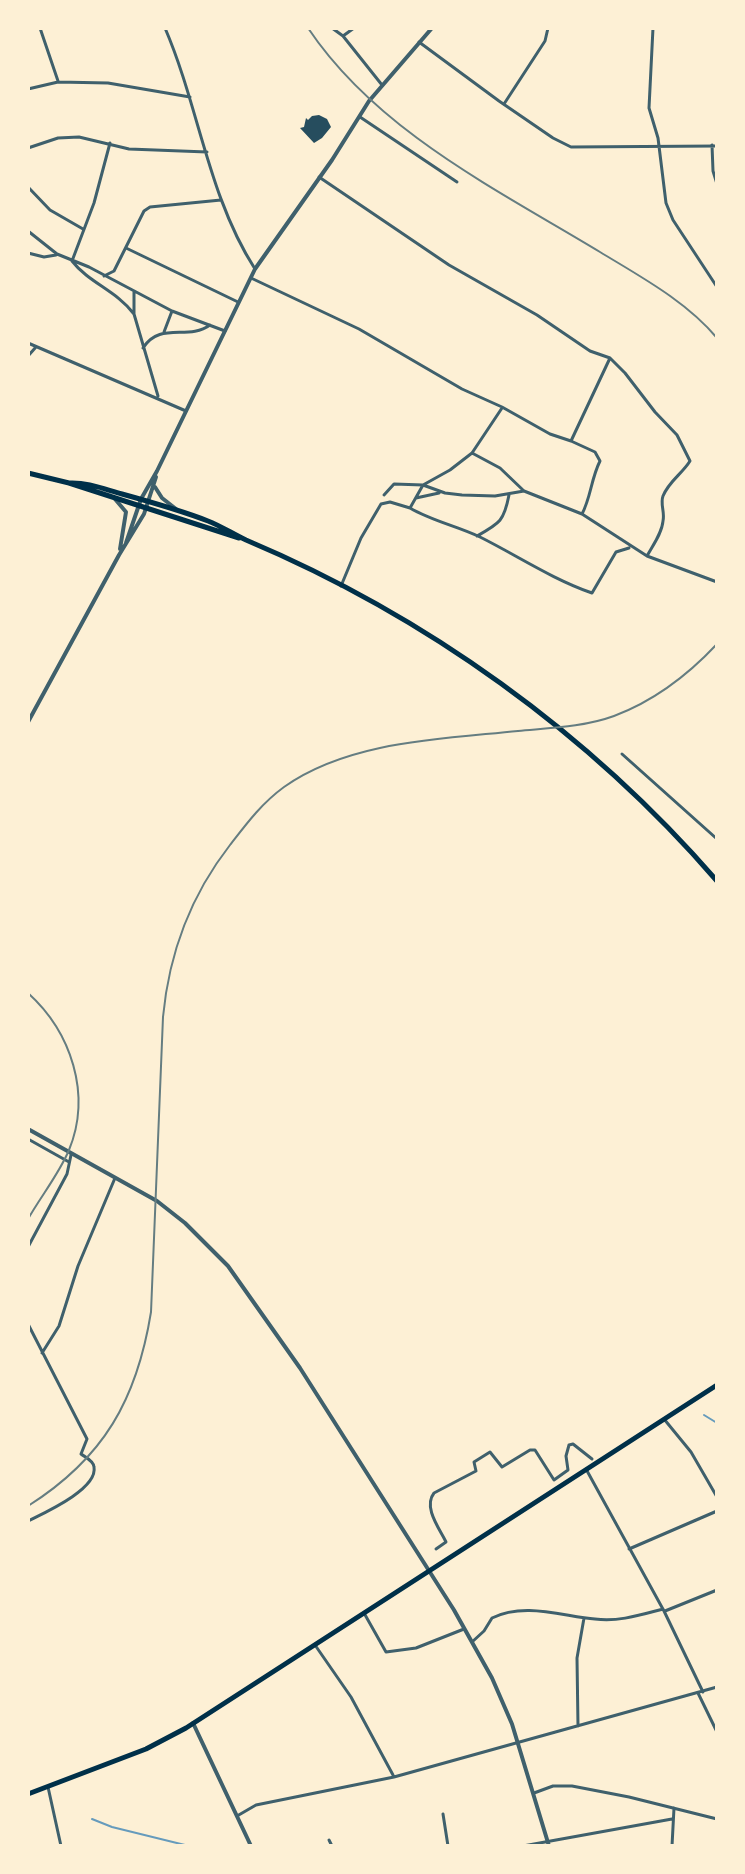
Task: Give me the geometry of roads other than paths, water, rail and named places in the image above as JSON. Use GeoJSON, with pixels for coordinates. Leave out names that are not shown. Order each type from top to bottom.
{"type":"FeatureCollection","features":[{"type":"Feature","properties":{"kind":"main road"},"geometry":{"type":"LineString","coordinates":[[28,473],[113,498],[140,502]]}},
{"type":"Feature","properties":{"kind":"main road"},"geometry":{"type":"LineString","coordinates":[[69,483],[86,484],[227,536],[244,539]]}},
{"type":"Feature","properties":{"kind":"main road"},"geometry":{"type":"LineString","coordinates":[[147,505],[209,522],[274,550],[438,641],[569,735],[637,797],[717,881]]}},
{"type":"Feature","properties":{"kind":"main road"},"geometry":{"type":"LineString","coordinates":[[28,1794],[146,1749],[193,1723],[717,1385]]}},
{"type":"Feature","properties":{"kind":"street"},"geometry":{"type":"LineString","coordinates":[[40,28],[58,82]]}},
{"type":"Feature","properties":{"kind":"street"},"geometry":{"type":"LineString","coordinates":[[165,28],[182,66],[221,200],[237,241],[255,269]]}},
{"type":"Feature","properties":{"kind":"street"},"geometry":{"type":"LineString","coordinates":[[332,28],[343,36],[383,86]]}},
{"type":"Feature","properties":{"kind":"street"},"geometry":{"type":"LineString","coordinates":[[343,36],[354,28]]}},
{"type":"Feature","properties":{"kind":"street"},"geometry":{"type":"LineString","coordinates":[[126,543],[140,502],[255,269],[369,101],[432,28]]}},
{"type":"Feature","properties":{"kind":"street"},"geometry":{"type":"LineString","coordinates":[[504,104],[545,41],[548,28]]}},
{"type":"Feature","properties":{"kind":"street"},"geometry":{"type":"LineString","coordinates":[[653,28],[649,108],[659,148],[666,203],[717,287]]}},
{"type":"Feature","properties":{"kind":"street"},"geometry":{"type":"LineString","coordinates":[[419,42],[553,138],[571,147],[715,146],[713,171],[717,184]]}},
{"type":"Feature","properties":{"kind":"street"},"geometry":{"type":"LineString","coordinates":[[28,89],[58,82],[108,83],[191,97]]}},
{"type":"Feature","properties":{"kind":"street"},"geometry":{"type":"LineString","coordinates":[[360,117],[457,182]]}},
{"type":"Feature","properties":{"kind":"street"},"geometry":{"type":"LineString","coordinates":[[28,148],[58,138],[79,137],[129,149],[207,152]]}},
{"type":"Feature","properties":{"kind":"street"},"geometry":{"type":"LineString","coordinates":[[72,261],[94,203],[110,143]]}},
{"type":"Feature","properties":{"kind":"street"},"geometry":{"type":"LineString","coordinates":[[319,177],[449,265],[557,327],[590,351],[610,358],[625,373],[677,435],[690,461],[685,470],[676,475],[661,500],[664,513],[661,529],[647,556]]}},
{"type":"Feature","properties":{"kind":"street"},"geometry":{"type":"LineString","coordinates":[[28,187],[50,210],[83,229]]}},
{"type":"Feature","properties":{"kind":"street"},"geometry":{"type":"LineString","coordinates":[[115,282],[114,271],[144,211],[150,207],[221,200]]}},
{"type":"Feature","properties":{"kind":"street"},"geometry":{"type":"LineString","coordinates":[[28,231],[57,254],[89,267],[172,311],[225,331]]}},
{"type":"Feature","properties":{"kind":"street"},"geometry":{"type":"LineString","coordinates":[[126,248],[239,302]]}},
{"type":"Feature","properties":{"kind":"street"},"geometry":{"type":"LineString","coordinates":[[28,253],[44,257],[57,254]]}},
{"type":"Feature","properties":{"kind":"street"},"geometry":{"type":"LineString","coordinates":[[72,261],[79,270],[124,301],[134,314]]}},
{"type":"Feature","properties":{"kind":"street"},"geometry":{"type":"LineString","coordinates":[[104,276],[114,271]]}},
{"type":"Feature","properties":{"kind":"street"},"geometry":{"type":"LineString","coordinates":[[251,278],[359,329],[462,389],[550,434],[595,452],[600,461],[592,478],[590,499],[582,514]]}},
{"type":"Feature","properties":{"kind":"street"},"geometry":{"type":"LineString","coordinates":[[134,292],[134,314],[158,397]]}},
{"type":"Feature","properties":{"kind":"street"},"geometry":{"type":"LineString","coordinates":[[164,332],[172,311]]}},
{"type":"Feature","properties":{"kind":"street"},"geometry":{"type":"LineString","coordinates":[[143,348],[148,340],[164,332],[203,331],[210,325]]}},
{"type":"Feature","properties":{"kind":"street"},"geometry":{"type":"LineString","coordinates":[[28,343],[186,411]]}},
{"type":"Feature","properties":{"kind":"street"},"geometry":{"type":"LineString","coordinates":[[28,356],[36,347]]}},
{"type":"Feature","properties":{"kind":"street"},"geometry":{"type":"LineString","coordinates":[[571,441],[610,358]]}},
{"type":"Feature","properties":{"kind":"street"},"geometry":{"type":"LineString","coordinates":[[410,508],[423,485],[472,453],[502,407]]}},
{"type":"Feature","properties":{"kind":"street"},"geometry":{"type":"LineString","coordinates":[[472,453],[500,468],[524,491],[582,514],[647,556],[717,582]]}},
{"type":"Feature","properties":{"kind":"street"},"geometry":{"type":"LineString","coordinates":[[28,722],[147,505],[157,471]]}},
{"type":"Feature","properties":{"kind":"street"},"geometry":{"type":"LineString","coordinates":[[384,495],[394,484],[423,485],[444,492]]}},
{"type":"Feature","properties":{"kind":"street"},"geometry":{"type":"LineString","coordinates":[[154,485],[162,498],[180,512]]}},
{"type":"Feature","properties":{"kind":"street"},"geometry":{"type":"LineString","coordinates":[[416,498],[444,492],[509,495],[524,491]]}},
{"type":"Feature","properties":{"kind":"street"},"geometry":{"type":"LineString","coordinates":[[477,536],[499,523],[505,515],[509,495]]}},
{"type":"Feature","properties":{"kind":"street"},"geometry":{"type":"LineString","coordinates":[[113,498],[126,512],[119,555]]}},
{"type":"Feature","properties":{"kind":"street"},"geometry":{"type":"LineString","coordinates":[[341,586],[361,538],[381,504],[390,502],[477,536],[539,571],[592,593],[616,552],[615,537]]}},
{"type":"Feature","properties":{"kind":"street"},"geometry":{"type":"LineString","coordinates":[[616,552],[632,548]]}},
{"type":"Feature","properties":{"kind":"street"},"geometry":{"type":"LineString","coordinates":[[622,754],[717,839]]}},
{"type":"Feature","properties":{"kind":"street"},"geometry":{"type":"LineString","coordinates":[[28,1129],[157,1201],[185,1223],[228,1266],[284,1343],[492,1678],[517,1742],[548,1844]]}},
{"type":"Feature","properties":{"kind":"street"},"geometry":{"type":"LineString","coordinates":[[28,1139],[69,1162]]}},
{"type":"Feature","properties":{"kind":"street"},"geometry":{"type":"LineString","coordinates":[[28,1247],[67,1174],[71,1155]]}},
{"type":"Feature","properties":{"kind":"street"},"geometry":{"type":"LineString","coordinates":[[42,1353],[59,1326],[78,1266],[115,1178]]}},
{"type":"Feature","properties":{"kind":"street"},"geometry":{"type":"LineString","coordinates":[[28,1324],[87,1439],[81,1454],[95,1467],[91,1478],[78,1493],[28,1521]]}},
{"type":"Feature","properties":{"kind":"street"},"geometry":{"type":"LineString","coordinates":[[664,1419],[699,1464],[717,1497]]}},
{"type":"Feature","properties":{"kind":"street"},"geometry":{"type":"LineString","coordinates":[[436,1549],[446,1542],[429,1507],[429,1498],[476,1471],[474,1462],[486,1452],[490,1452],[502,1467],[535,1450],[554,1480],[568,1470],[566,1456],[569,1445],[573,1444],[592,1459]]}},
{"type":"Feature","properties":{"kind":"street"},"geometry":{"type":"LineString","coordinates":[[586,1469],[664,1610],[717,1732]]}},
{"type":"Feature","properties":{"kind":"street"},"geometry":{"type":"LineString","coordinates":[[628,1549],[717,1511]]}},
{"type":"Feature","properties":{"kind":"street"},"geometry":{"type":"LineString","coordinates":[[472,1642],[492,1618],[516,1611],[627,1619],[664,1610],[717,1590]]}},
{"type":"Feature","properties":{"kind":"street"},"geometry":{"type":"LineString","coordinates":[[364,1613],[386,1652],[416,1648],[464,1629]]}},
{"type":"Feature","properties":{"kind":"street"},"geometry":{"type":"LineString","coordinates":[[578,1726],[577,1658],[584,1617]]}},
{"type":"Feature","properties":{"kind":"street"},"geometry":{"type":"LineString","coordinates":[[315,1645],[351,1697],[394,1777]]}},
{"type":"Feature","properties":{"kind":"street"},"geometry":{"type":"LineString","coordinates":[[237,1816],[256,1805],[394,1777],[717,1687]]}},
{"type":"Feature","properties":{"kind":"street"},"geometry":{"type":"LineString","coordinates":[[193,1723],[251,1846]]}},
{"type":"Feature","properties":{"kind":"street"},"geometry":{"type":"LineString","coordinates":[[48,1786],[61,1846]]}},
{"type":"Feature","properties":{"kind":"street"},"geometry":{"type":"LineString","coordinates":[[534,1793],[553,1786],[572,1786],[717,1819]]}},
{"type":"Feature","properties":{"kind":"street"},"geometry":{"type":"LineString","coordinates":[[672,1846],[674,1808]]}},
{"type":"Feature","properties":{"kind":"street"},"geometry":{"type":"LineString","coordinates":[[443,1814],[448,1846]]}},
{"type":"Feature","properties":{"kind":"street"},"geometry":{"type":"LineString","coordinates":[[523,1846],[548,1844],[672,1819]]}},
{"type":"Feature","properties":{"kind":"street"},"geometry":{"type":"LineString","coordinates":[[329,1840],[332,1846]]}},
{"type":"Feature","properties":{"kind":"waterway"},"geometry":{"type":"LineString","coordinates":[[704,1415],[717,1423]]}},
{"type":"Feature","properties":{"kind":"waterway"},"geometry":{"type":"LineString","coordinates":[[92,1819],[189,1846]]}},
{"type":"Feature","properties":{"kind":"railway"},"geometry":{"type":"LineString","coordinates":[[308,28],[336,65],[403,128],[480,181],[662,290],[691,312],[717,338]]}},
{"type":"Feature","properties":{"kind":"railway"},"geometry":{"type":"LineString","coordinates":[[28,1506],[77,1468],[97,1446],[113,1424],[137,1372],[151,1312],[166,993],[177,948],[193,905],[216,864],[243,829],[284,787],[337,760],[396,745],[603,720],[657,695],[717,644]]}},
{"type":"Feature","properties":{"kind":"railway"},"geometry":{"type":"LineString","coordinates":[[28,993],[56,1026],[66,1045],[73,1065],[78,1107],[76,1129],[69,1150],[28,1219]]}}]}
